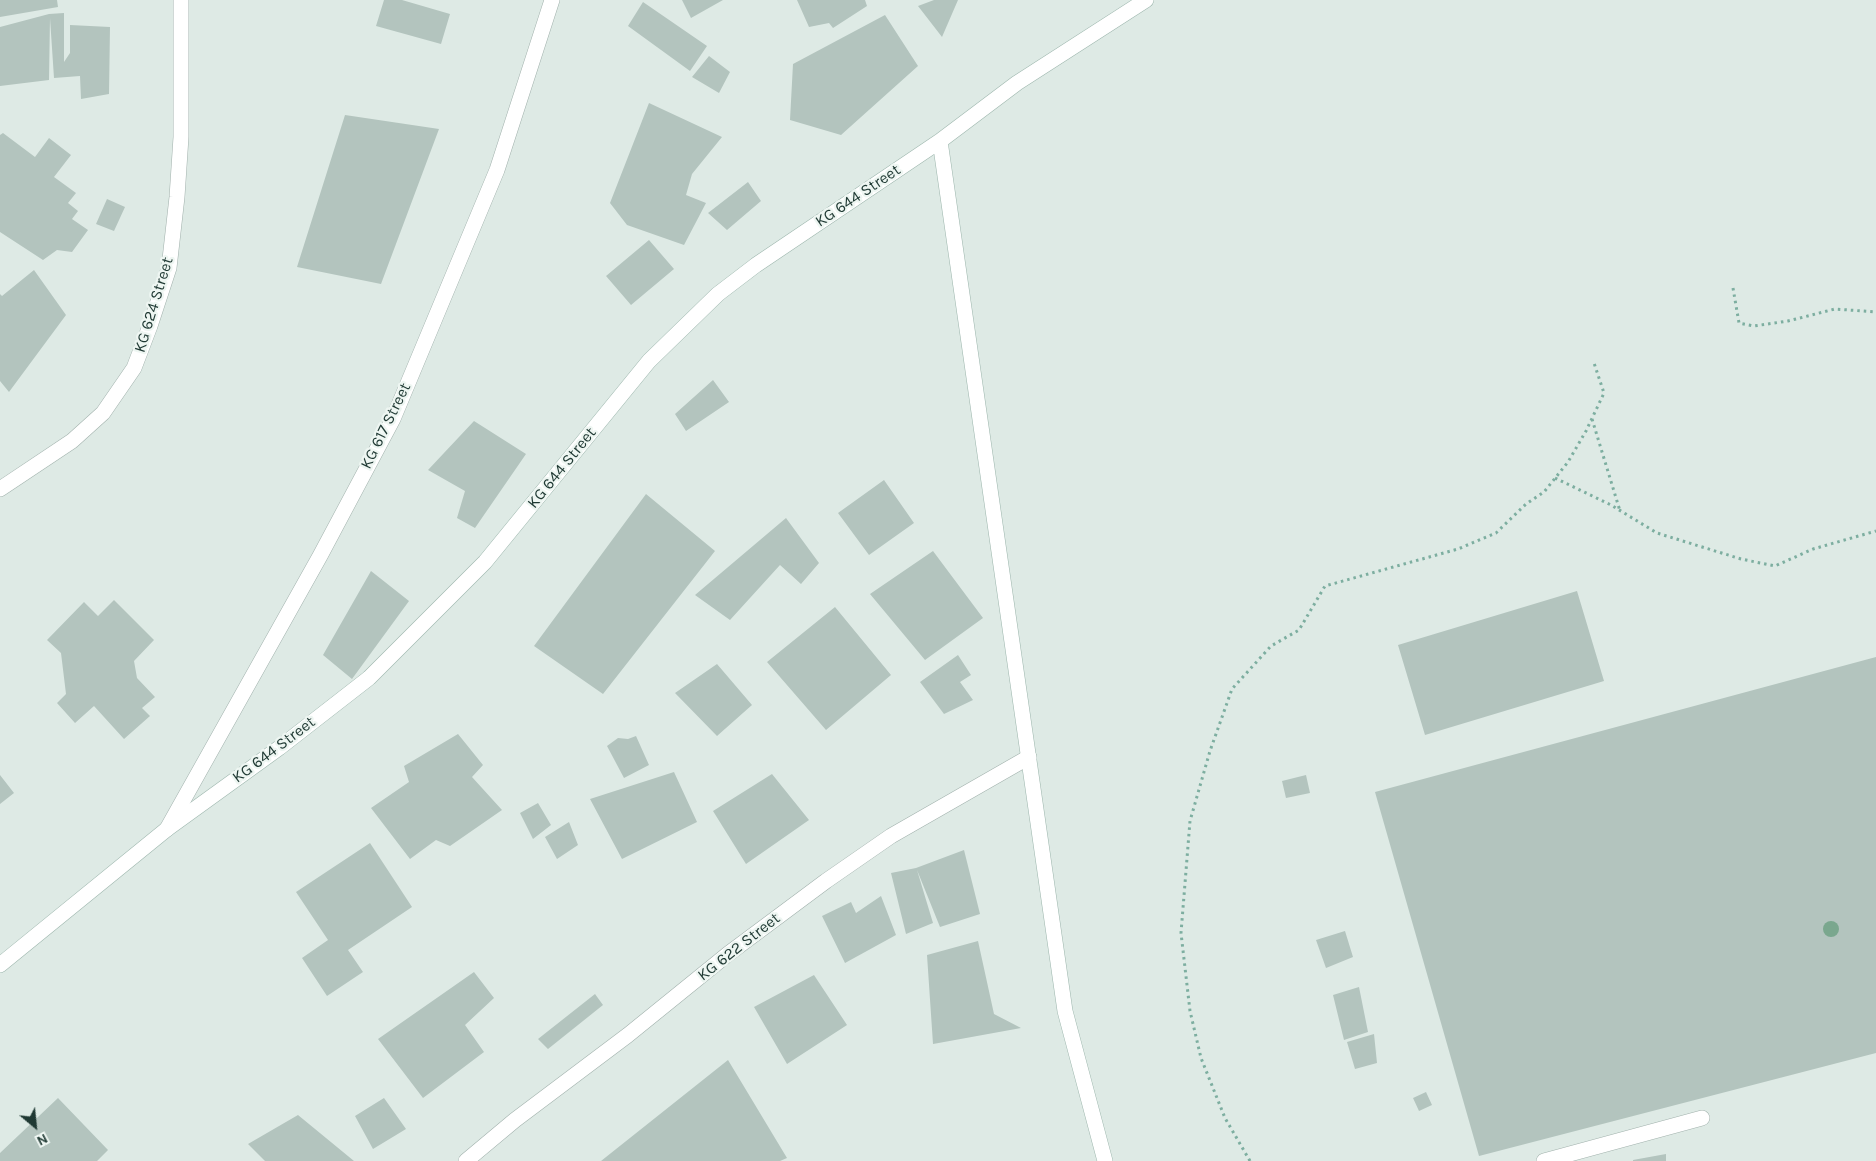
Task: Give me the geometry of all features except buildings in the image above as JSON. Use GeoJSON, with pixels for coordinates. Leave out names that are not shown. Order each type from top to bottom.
{"type":"FeatureCollection","features":[{"type":"Feature","properties":{"kind":"main road","name":"KG 624 Street"},"geometry":{"type":"LineString","coordinates":[[0,489],[72,441],[103,413],[134,368],[150,326],[169,268],[177,197],[181,137],[181,0]]}},
{"type":"Feature","properties":{"kind":"main road","name":"KG 617 Street"},"geometry":{"type":"LineString","coordinates":[[168,829],[320,556],[393,419],[497,170],[552,0]]}},
{"type":"Feature","properties":{"kind":"main road","name":"KG 644 Street"},"geometry":{"type":"LineString","coordinates":[[0,965],[168,829],[279,748],[369,678],[485,562],[649,360],[718,294],[756,265],[940,141],[1016,84],[1146,0]]}},
{"type":"Feature","properties":{"kind":"main road"},"geometry":{"type":"LineString","coordinates":[[940,141],[1065,1011],[1105,1161]]}},
{"type":"Feature","properties":{"kind":"main road","name":"KG 622 Street"},"geometry":{"type":"LineString","coordinates":[[466,1161],[515,1120],[628,1036],[728,954],[826,881],[891,836],[1029,757]]}},
{"type":"Feature","properties":{"kind":"main road"},"geometry":{"type":"LineString","coordinates":[[1544,1161],[1702,1118]]}},
{"type":"Feature","properties":{"kind":"path"},"geometry":{"type":"LineString","coordinates":[[1733,288],[1739,323],[1754,326],[1788,321],[1835,309],[1876,312]]}},
{"type":"Feature","properties":{"kind":"path"},"geometry":{"type":"LineString","coordinates":[[1250,1161],[1224,1118],[1201,1058],[1190,1011],[1181,933],[1190,821],[1210,751],[1232,689],[1271,646],[1299,630],[1325,586],[1458,549],[1496,534],[1526,504],[1544,492],[1568,462],[1604,393],[1594,363]]}},
{"type":"Feature","properties":{"kind":"path"},"geometry":{"type":"LineString","coordinates":[[1592,419],[1620,511]]}},
{"type":"Feature","properties":{"kind":"path"},"geometry":{"type":"LineString","coordinates":[[1555,478],[1620,511],[1657,533],[1741,559],[1775,566],[1812,549],[1876,531]]}}]}
